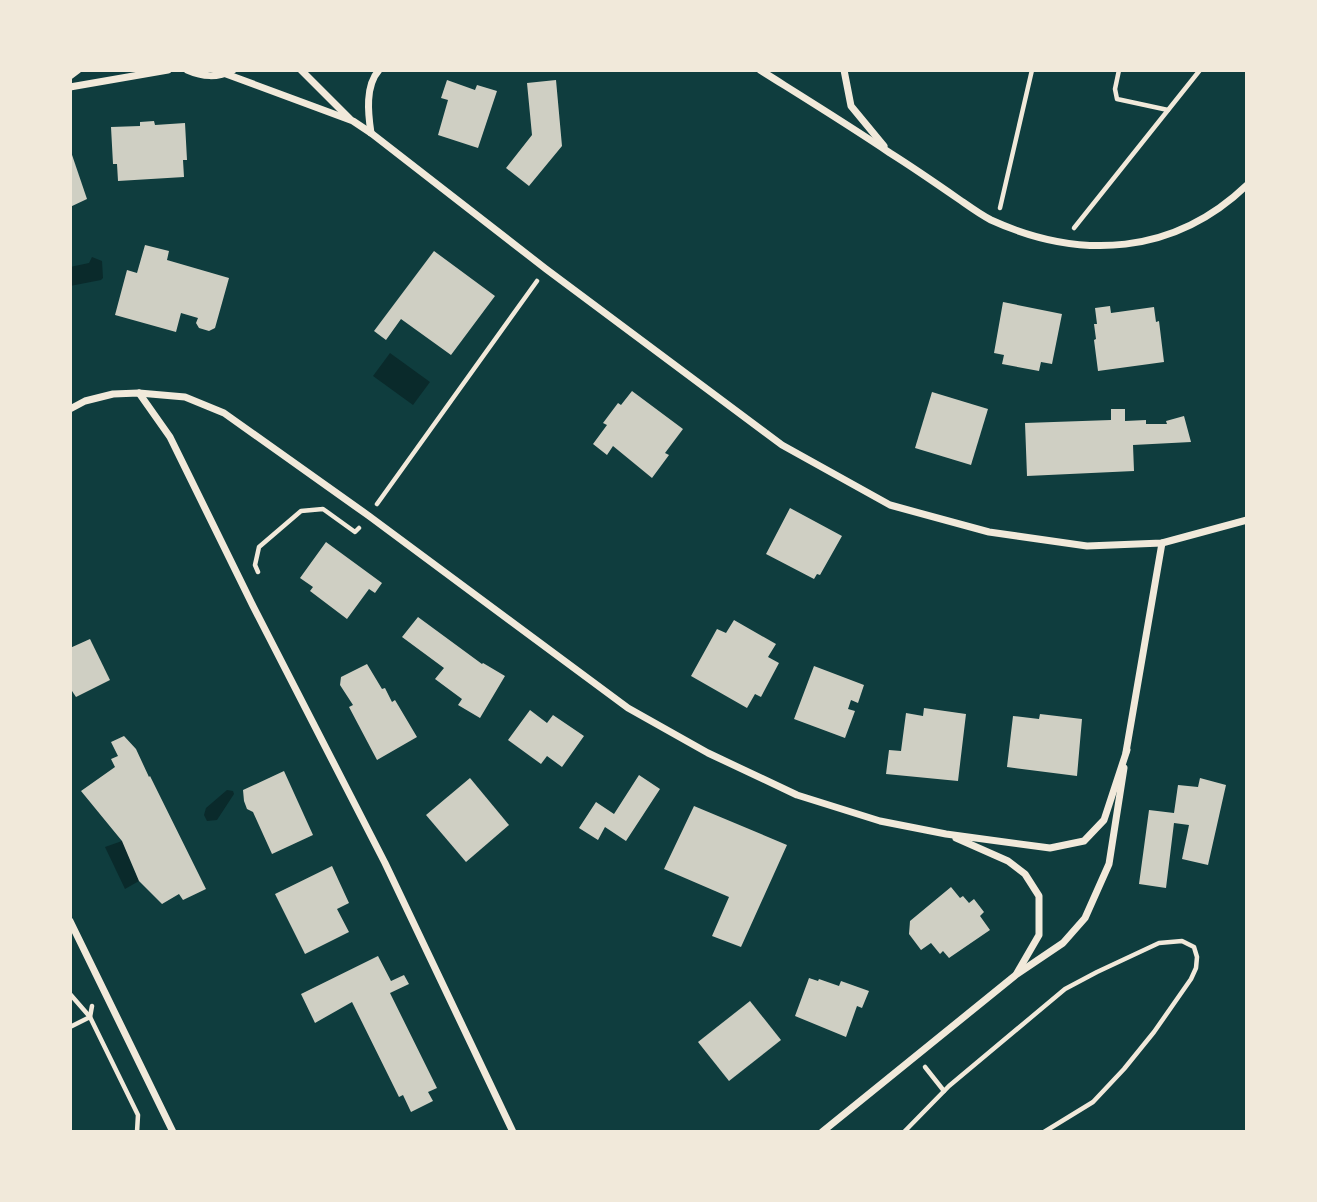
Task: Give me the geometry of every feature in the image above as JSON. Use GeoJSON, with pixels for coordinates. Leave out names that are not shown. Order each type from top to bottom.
{"type":"FeatureCollection","features":[{"type":"Feature","properties":{"kind":"street"},"geometry":{"type":"LineString","coordinates":[[70,76],[79,70]]}},
{"type":"Feature","properties":{"kind":"street"},"geometry":{"type":"LineString","coordinates":[[70,87],[168,70]]}},
{"type":"Feature","properties":{"kind":"street"},"geometry":{"type":"LineString","coordinates":[[187,70],[197,75],[212,76],[229,72],[352,121],[782,445],[890,505],[989,532],[1087,547],[1162,542],[1247,520]]}},
{"type":"Feature","properties":{"kind":"street"},"geometry":{"type":"LineString","coordinates":[[301,70],[352,121]]}},
{"type":"Feature","properties":{"kind":"street"},"geometry":{"type":"LineString","coordinates":[[371,133],[368,110],[374,76],[379,70]]}},
{"type":"Feature","properties":{"kind":"street"},"geometry":{"type":"LineString","coordinates":[[760,70],[996,222],[1036,238],[1080,246],[1129,244],[1180,232],[1247,185]]}},
{"type":"Feature","properties":{"kind":"street"},"geometry":{"type":"LineString","coordinates":[[844,70],[851,106],[889,152]]}},
{"type":"Feature","properties":{"kind":"street"},"geometry":{"type":"LineString","coordinates":[[139,393],[170,437],[385,863],[513,1132]]}},
{"type":"Feature","properties":{"kind":"street"},"geometry":{"type":"LineString","coordinates":[[70,409],[85,401],[113,394],[139,393],[186,397],[224,413],[369,516],[628,708],[708,753],[797,795],[880,821],[946,834],[1050,848],[1084,841],[1104,820],[1127,750]]}},
{"type":"Feature","properties":{"kind":"street"},"geometry":{"type":"LineString","coordinates":[[822,1132],[1017,974],[1063,943],[1085,918],[1109,864],[1162,542]]}},
{"type":"Feature","properties":{"kind":"street"},"geometry":{"type":"LineString","coordinates":[[946,834],[1008,861],[1025,874],[1039,896],[1039,935],[1017,974]]}},
{"type":"Feature","properties":{"kind":"street"},"geometry":{"type":"LineString","coordinates":[[70,920],[173,1132]]}},
{"type":"Feature","properties":{"kind":"path"},"geometry":{"type":"LineString","coordinates":[[996,222],[1032,70]]}},
{"type":"Feature","properties":{"kind":"path"},"geometry":{"type":"LineString","coordinates":[[1119,70],[1115,89],[1117,99],[1168,110]]}},
{"type":"Feature","properties":{"kind":"path"},"geometry":{"type":"LineString","coordinates":[[1062,243],[1200,70]]}},
{"type":"Feature","properties":{"kind":"path"},"geometry":{"type":"LineString","coordinates":[[260,576],[255,565],[259,547],[301,511],[323,509],[355,532],[546,269]]}},
{"type":"Feature","properties":{"kind":"path"},"geometry":{"type":"LineString","coordinates":[[904,1132],[944,1091],[1065,989],[1159,943],[1182,941],[1194,947],[1196,968],[1191,979],[1154,1032],[1093,1102],[1044,1132]]}},
{"type":"Feature","properties":{"kind":"path"},"geometry":{"type":"LineString","coordinates":[[70,994],[90,1017],[138,1115],[137,1132]]}},
{"type":"Feature","properties":{"kind":"path"},"geometry":{"type":"LineString","coordinates":[[916,1057],[944,1091]]}},
{"type":"Feature","properties":{"kind":"water"},"geometry":{"type":"Polygon","coordinates":[[[92,257],[102,261],[103,278],[70,286],[70,267],[89,263],[92,257]]]}},
{"type":"Feature","properties":{"kind":"water"},"geometry":{"type":"Polygon","coordinates":[[[390,353],[430,382],[413,405],[373,376],[390,353]]]}},
{"type":"Feature","properties":{"kind":"water"},"geometry":{"type":"Polygon","coordinates":[[[227,790],[233,791],[234,794],[217,820],[207,821],[204,815],[206,808],[227,790]]]}},
{"type":"Feature","properties":{"kind":"water"},"geometry":{"type":"Polygon","coordinates":[[[122,841],[139,881],[125,889],[105,847],[122,841]]]}},
{"type":"Feature","properties":{"kind":"building"},"geometry":{"type":"Polygon","coordinates":[[[447,80],[475,90],[477,85],[497,91],[478,148],[438,135],[448,100],[441,98],[447,80]]]}},
{"type":"Feature","properties":{"kind":"building"},"geometry":{"type":"Polygon","coordinates":[[[556,80],[562,146],[529,186],[506,168],[532,135],[527,83],[556,80]]]}},
{"type":"Feature","properties":{"kind":"building"},"geometry":{"type":"Polygon","coordinates":[[[154,121],[155,125],[185,123],[187,160],[183,160],[184,177],[118,181],[117,164],[113,164],[111,127],[140,126],[140,122],[154,121]]]}},
{"type":"Feature","properties":{"kind":"building"},"geometry":{"type":"Polygon","coordinates":[[[70,149],[87,199],[70,207],[70,149]]]}},
{"type":"Feature","properties":{"kind":"building"},"geometry":{"type":"Polygon","coordinates":[[[145,245],[169,251],[167,260],[229,278],[215,328],[209,331],[199,328],[196,323],[198,318],[181,313],[176,332],[115,315],[127,270],[137,273],[145,245]]]}},
{"type":"Feature","properties":{"kind":"building"},"geometry":{"type":"Polygon","coordinates":[[[434,251],[495,296],[451,355],[401,319],[386,340],[374,331],[434,251]]]}},
{"type":"Feature","properties":{"kind":"building"},"geometry":{"type":"Polygon","coordinates":[[[1003,302],[1062,314],[1052,364],[1041,362],[1039,371],[1002,364],[1004,355],[994,353],[1003,302]]]}},
{"type":"Feature","properties":{"kind":"building"},"geometry":{"type":"Polygon","coordinates":[[[1110,306],[1111,313],[1154,307],[1156,322],[1159,321],[1164,362],[1098,371],[1094,340],[1094,324],[1097,324],[1095,308],[1110,306]]]}},
{"type":"Feature","properties":{"kind":"building"},"geometry":{"type":"Polygon","coordinates":[[[632,391],[683,429],[665,453],[669,455],[652,478],[613,446],[607,455],[593,444],[607,425],[603,423],[618,403],[621,405],[632,391]]]}},
{"type":"Feature","properties":{"kind":"building"},"geometry":{"type":"Polygon","coordinates":[[[932,392],[988,409],[971,465],[915,448],[932,392]]]}},
{"type":"Feature","properties":{"kind":"building"},"geometry":{"type":"Polygon","coordinates":[[[1111,409],[1125,409],[1125,421],[1146,420],[1146,424],[1167,424],[1166,421],[1184,416],[1191,442],[1133,445],[1134,471],[1027,476],[1025,423],[1111,420],[1111,409]]]}},
{"type":"Feature","properties":{"kind":"building"},"geometry":{"type":"Polygon","coordinates":[[[790,508],[842,536],[820,575],[817,574],[814,579],[766,554],[790,508]]]}},
{"type":"Feature","properties":{"kind":"building"},"geometry":{"type":"Polygon","coordinates":[[[326,542],[382,583],[375,593],[369,589],[347,619],[310,591],[313,587],[300,578],[326,542]]]}},
{"type":"Feature","properties":{"kind":"building"},"geometry":{"type":"Polygon","coordinates":[[[418,617],[482,664],[505,676],[480,718],[458,705],[462,699],[435,679],[444,668],[402,637],[418,617]]]}},
{"type":"Feature","properties":{"kind":"building"},"geometry":{"type":"Polygon","coordinates":[[[734,620],[776,644],[768,657],[779,663],[761,697],[755,694],[747,708],[691,676],[717,629],[726,633],[734,620]]]}},
{"type":"Feature","properties":{"kind":"building"},"geometry":{"type":"Polygon","coordinates":[[[90,639],[110,680],[76,697],[70,688],[70,648],[90,639]]]}},
{"type":"Feature","properties":{"kind":"building"},"geometry":{"type":"Polygon","coordinates":[[[367,664],[392,702],[395,700],[417,737],[377,760],[349,707],[353,705],[340,685],[341,677],[367,664]]]}},
{"type":"Feature","properties":{"kind":"building"},"geometry":{"type":"Polygon","coordinates":[[[814,666],[864,685],[858,703],[851,700],[848,709],[855,711],[845,738],[794,719],[814,666]]]}},
{"type":"Feature","properties":{"kind":"building"},"geometry":{"type":"Polygon","coordinates":[[[924,708],[966,714],[958,781],[886,774],[889,750],[901,751],[906,713],[923,716],[924,708]]]}},
{"type":"Feature","properties":{"kind":"building"},"geometry":{"type":"Polygon","coordinates":[[[530,710],[547,723],[553,715],[584,736],[562,767],[547,756],[541,764],[508,740],[530,710]]]}},
{"type":"Feature","properties":{"kind":"building"},"geometry":{"type":"Polygon","coordinates":[[[1040,714],[1082,719],[1077,776],[1007,767],[1013,716],[1039,719],[1040,714]]]}},
{"type":"Feature","properties":{"kind":"building"},"geometry":{"type":"Polygon","coordinates":[[[124,736],[136,749],[206,889],[183,900],[179,894],[162,904],[139,881],[122,841],[81,791],[115,767],[111,759],[118,756],[111,742],[124,736]]]}},
{"type":"Feature","properties":{"kind":"building"},"geometry":{"type":"Polygon","coordinates":[[[284,771],[313,835],[272,854],[253,812],[247,809],[243,790],[284,771]]]}},
{"type":"Feature","properties":{"kind":"building"},"geometry":{"type":"Polygon","coordinates":[[[639,775],[660,789],[626,841],[605,827],[598,840],[579,828],[596,802],[614,814],[639,775]]]}},
{"type":"Feature","properties":{"kind":"building"},"geometry":{"type":"Polygon","coordinates":[[[470,778],[509,825],[466,862],[426,815],[470,778]]]}},
{"type":"Feature","properties":{"kind":"building"},"geometry":{"type":"Polygon","coordinates":[[[1200,778],[1226,785],[1208,865],[1182,859],[1189,825],[1174,823],[1166,888],[1139,884],[1149,810],[1174,813],[1178,785],[1198,787],[1200,778]]]}},
{"type":"Feature","properties":{"kind":"building"},"geometry":{"type":"Polygon","coordinates":[[[694,806],[787,845],[741,947],[712,936],[729,897],[664,869],[694,806]]]}},
{"type":"Feature","properties":{"kind":"building"},"geometry":{"type":"Polygon","coordinates":[[[332,866],[349,903],[337,909],[349,932],[305,954],[275,894],[332,866]]]}},
{"type":"Feature","properties":{"kind":"building"},"geometry":{"type":"Polygon","coordinates":[[[951,887],[960,898],[963,896],[969,903],[974,899],[984,912],[980,916],[990,930],[949,958],[943,951],[940,954],[931,943],[921,950],[909,934],[910,921],[951,887]]]}},
{"type":"Feature","properties":{"kind":"building"},"geometry":{"type":"Polygon","coordinates":[[[378,956],[391,981],[404,975],[409,984],[390,993],[437,1088],[428,1092],[433,1101],[411,1112],[403,1095],[399,1097],[352,1002],[315,1023],[301,994],[378,956]]]}},
{"type":"Feature","properties":{"kind":"building"},"geometry":{"type":"Polygon","coordinates":[[[809,978],[839,986],[841,981],[869,991],[862,1008],[857,1006],[846,1037],[795,1016],[809,978]]]}},
{"type":"Feature","properties":{"kind":"building"},"geometry":{"type":"Polygon","coordinates":[[[750,1001],[781,1040],[729,1081],[698,1042],[750,1001]]]}}]}
